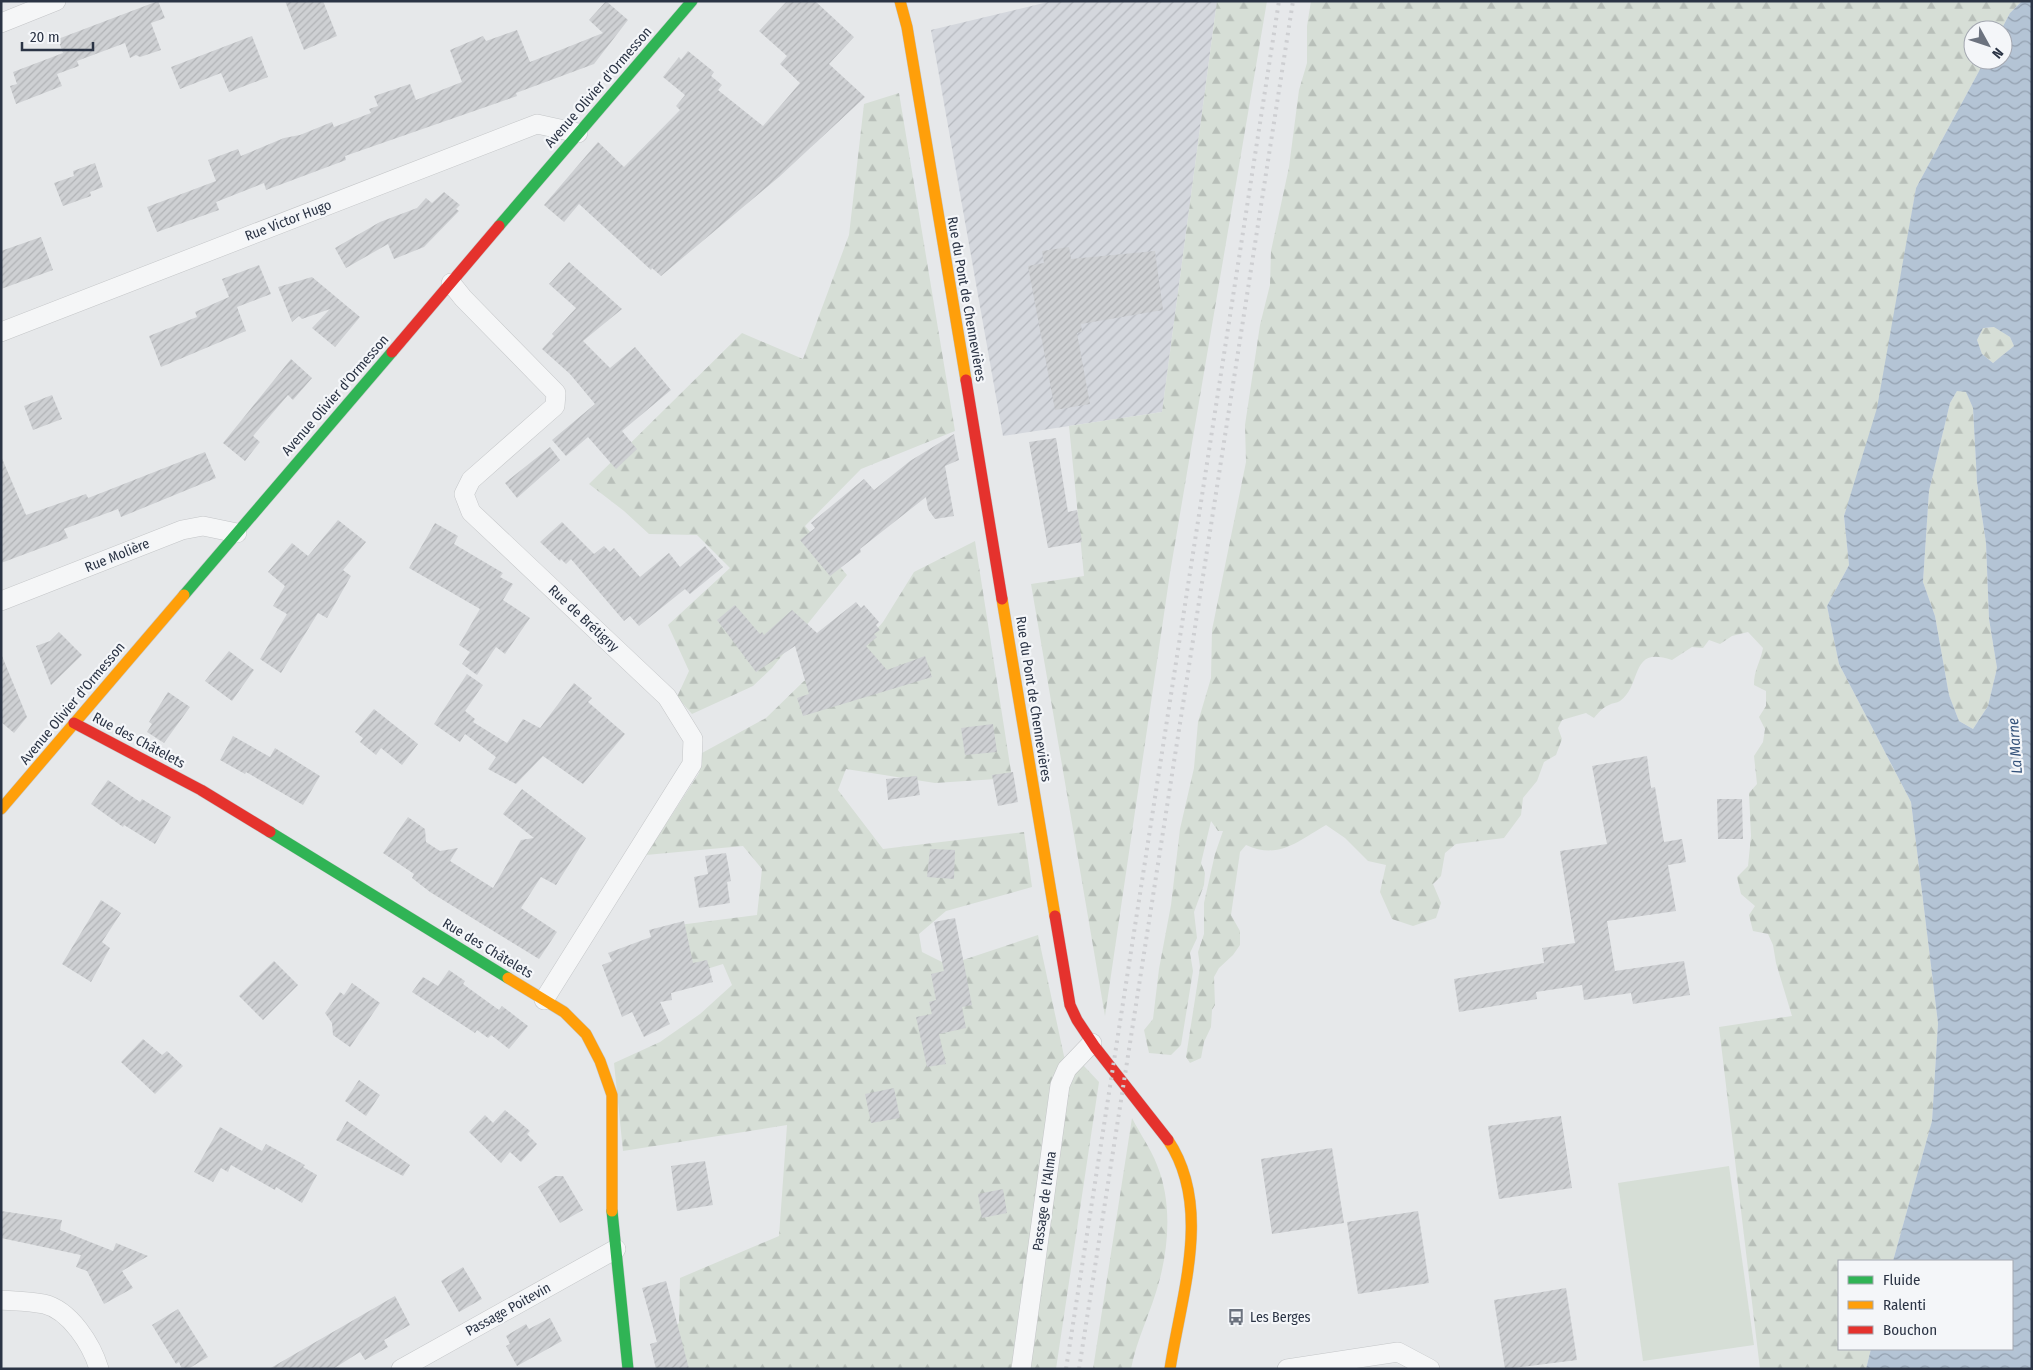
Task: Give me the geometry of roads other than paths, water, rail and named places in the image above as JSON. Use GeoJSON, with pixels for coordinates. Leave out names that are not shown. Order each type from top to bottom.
{"type":"FeatureCollection","features":[{"type":"Feature","properties":{"kind":"main road","name":"Avenue Olivier d'Ormesson"},"geometry":{"type":"LineString","coordinates":[[1,809],[692,1]]}},
{"type":"Feature","properties":{"kind":"main road","name":"Rue du Pont de Chennevières"},"geometry":{"type":"LineString","coordinates":[[900,1],[907,27],[1070,1005],[1080,1028],[1170,1143],[1187,1180],[1190,1215],[1186,1279],[1175,1329],[1170,1369]]}},
{"type":"Feature","properties":{"kind":"main road","name":"Rue des Châtelets"},"geometry":{"type":"LineString","coordinates":[[74,723],[201,790],[564,1012],[586,1034],[600,1060],[612,1095],[613,1143],[611,1188],[628,1369]]}},
{"type":"Feature","properties":{"kind":"street"},"geometry":{"type":"LineString","coordinates":[[1,23],[56,1]]}},
{"type":"Feature","properties":{"kind":"street","name":"Rue Victor Hugo"},"geometry":{"type":"LineString","coordinates":[[1,332],[537,124],[578,133]]}},
{"type":"Feature","properties":{"kind":"street","name":"Rue de Brétigny"},"geometry":{"type":"LineString","coordinates":[[451,283],[462,298],[556,393],[555,406],[471,480],[464,494],[471,512],[667,697],[693,739],[692,764],[544,1000]]}},
{"type":"Feature","properties":{"kind":"street","name":"Rue Molière"},"geometry":{"type":"LineString","coordinates":[[1,601],[182,530],[202,526],[237,533]]}},
{"type":"Feature","properties":{"kind":"street","name":"Passage de l'Alma"},"geometry":{"type":"LineString","coordinates":[[1021,1369],[1060,1085],[1067,1069],[1092,1043]]}},
{"type":"Feature","properties":{"kind":"street","name":"Passage Poitevin"},"geometry":{"type":"LineString","coordinates":[[401,1369],[616,1249]]}},
{"type":"Feature","properties":{"kind":"street"},"geometry":{"type":"LineString","coordinates":[[1,1300],[46,1304],[73,1321],[95,1353],[99,1369]]}},
{"type":"Feature","properties":{"kind":"street"},"geometry":{"type":"LineString","coordinates":[[1288,1369],[1398,1352],[1430,1369]]}},
{"type":"Feature","properties":{"kind":"water","name":"La Marne"},"geometry":{"type":"Polygon","coordinates":[[[2022,1],[2032,1],[2032,1369],[1866,1369],[1871,1350],[2013,1350],[2013,1260],[1893,1260],[1932,1121],[1938,1023],[1911,802],[1839,664],[1827,606],[1849,565],[1844,516],[1877,408],[1916,188],[1980,70],[2013,70],[2013,20],[2006,20],[2010,13],[2022,1]],[[1994,327],[1983,328],[1977,340],[1982,354],[1993,363],[2014,346],[2010,337],[1994,327]],[[1957,391],[1950,403],[1929,491],[1923,582],[1935,616],[1949,695],[1959,721],[1973,729],[1988,706],[1997,668],[1989,619],[1986,543],[1977,482],[1973,408],[1966,392],[1957,391]]]}},
{"type":"Feature","properties":{"kind":"railway"},"geometry":{"type":"LineString","coordinates":[[1066,1369],[1279,1]]}},
{"type":"Feature","properties":{"kind":"railway"},"geometry":{"type":"LineString","coordinates":[[1079,1369],[1293,1]]}},
{"type":"Feature","properties":{"kind":"place","name":"Les Berges"},"geometry":{"type":"Point","coordinates":[1236,1317]}}]}
